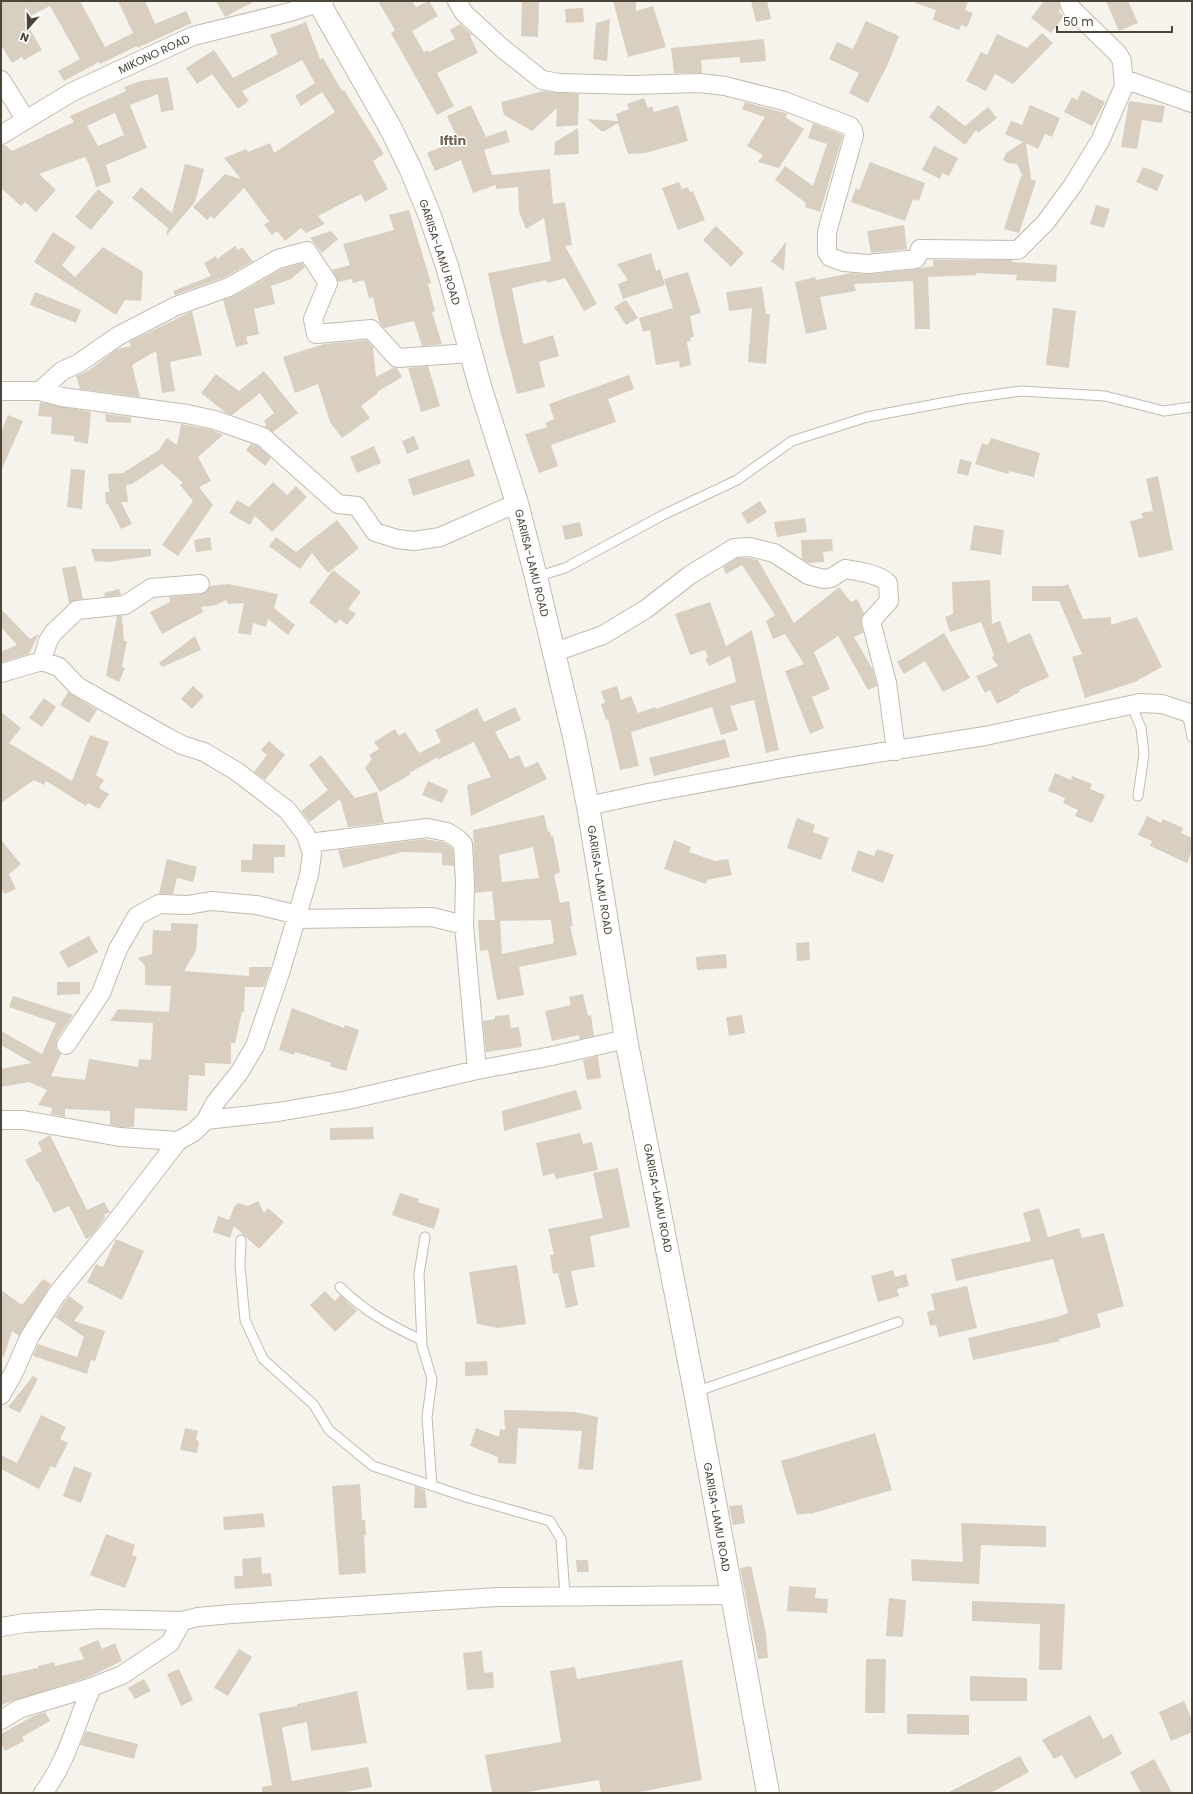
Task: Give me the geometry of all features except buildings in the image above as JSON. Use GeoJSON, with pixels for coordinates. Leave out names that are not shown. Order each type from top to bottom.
{"type":"FeatureCollection","features":[{"type":"Feature","properties":{"kind":"street"},"geometry":{"type":"LineString","coordinates":[[457,1],[464,13],[502,48],[542,80],[568,83],[632,85],[700,83],[724,86],[784,101],[850,126],[853,130],[853,141],[827,232],[827,252],[830,257],[844,262],[868,264],[916,259],[920,249],[1018,250],[1046,222],[1073,185],[1100,141],[1122,93],[1124,79],[1122,61],[1118,54],[1071,8],[1069,1]]}},
{"type":"Feature","properties":{"kind":"street","name":"MIKONO ROAD"},"geometry":{"type":"LineString","coordinates":[[1,135],[72,92],[193,36],[290,12],[320,2]]}},
{"type":"Feature","properties":{"kind":"street","name":"GARIISA-LAMU ROAD"},"geometry":{"type":"LineString","coordinates":[[320,2],[387,122],[411,170],[447,266],[480,386],[517,503],[555,652],[588,806],[626,1039],[695,1392],[768,1793]]}},
{"type":"Feature","properties":{"kind":"street"},"geometry":{"type":"LineString","coordinates":[[1124,79],[1192,103]]}},
{"type":"Feature","properties":{"kind":"street"},"geometry":{"type":"LineString","coordinates":[[1,80],[26,120]]}},
{"type":"Feature","properties":{"kind":"street"},"geometry":{"type":"LineString","coordinates":[[40,390],[62,371],[79,363],[118,336],[176,306],[229,287],[278,259],[307,251],[328,283],[313,319],[316,334],[371,329],[397,358],[471,353]]}},
{"type":"Feature","properties":{"kind":"street"},"geometry":{"type":"LineString","coordinates":[[1,391],[40,390],[62,397],[187,414],[215,420],[263,437],[338,504],[357,506],[375,532],[397,539],[414,541],[440,537],[517,503]]}},
{"type":"Feature","properties":{"kind":"street"},"geometry":{"type":"LineString","coordinates":[[555,652],[603,635],[646,609],[690,575],[734,548],[750,547],[774,553],[808,575],[824,579],[831,578],[845,569],[866,574],[884,580],[888,583],[889,601],[871,621],[887,683],[896,751]]}},
{"type":"Feature","properties":{"kind":"street"},"geometry":{"type":"LineString","coordinates":[[42,661],[48,641],[54,632],[77,610],[125,605],[151,588],[200,584]]}},
{"type":"Feature","properties":{"kind":"street"},"geometry":{"type":"LineString","coordinates":[[1,673],[42,661],[59,667],[77,686],[165,736],[204,752],[236,771],[286,810],[306,835],[312,854],[309,875],[297,917],[255,1046],[239,1073],[215,1103],[206,1120],[194,1132],[178,1141],[115,1223],[57,1294],[30,1336],[13,1374],[1,1395]]}},
{"type":"Feature","properties":{"kind":"street"},"geometry":{"type":"LineString","coordinates":[[588,806],[648,793],[788,767],[985,736],[1131,704],[1154,703],[1190,713]]}},
{"type":"Feature","properties":{"kind":"street"},"geometry":{"type":"LineString","coordinates":[[309,843],[427,828],[447,832],[463,844],[466,883],[464,924],[477,1070]]}},
{"type":"Feature","properties":{"kind":"street"},"geometry":{"type":"LineString","coordinates":[[66,1045],[101,993],[118,949],[137,916],[159,904],[188,905],[211,901],[257,905],[297,917],[432,917],[464,924]]}},
{"type":"Feature","properties":{"kind":"street"},"geometry":{"type":"LineString","coordinates":[[206,1120],[278,1112],[348,1100],[477,1070],[552,1056],[626,1039]]}},
{"type":"Feature","properties":{"kind":"street"},"geometry":{"type":"LineString","coordinates":[[1,1120],[23,1120],[120,1137],[178,1141]]}},
{"type":"Feature","properties":{"kind":"street"},"geometry":{"type":"LineString","coordinates":[[1,1627],[25,1623],[100,1619],[182,1621],[198,1617],[497,1596],[732,1595]]}},
{"type":"Feature","properties":{"kind":"street"},"geometry":{"type":"LineString","coordinates":[[1,1720],[19,1709],[92,1687],[122,1675],[170,1643],[182,1621]]}},
{"type":"Feature","properties":{"kind":"street"},"geometry":{"type":"LineString","coordinates":[[43,1793],[68,1749],[92,1687]]}},
{"type":"Feature","properties":{"kind":"lane"},"geometry":{"type":"LineString","coordinates":[[536,577],[565,568],[663,515],[737,480],[792,442],[867,417],[963,399],[1021,391],[1105,396],[1164,411],[1192,407]]}},
{"type":"Feature","properties":{"kind":"lane"},"geometry":{"type":"LineString","coordinates":[[1131,704],[1141,728],[1144,754],[1138,796]]}},
{"type":"Feature","properties":{"kind":"lane"},"geometry":{"type":"LineString","coordinates":[[1190,713],[1192,737]]}},
{"type":"Feature","properties":{"kind":"lane"},"geometry":{"type":"LineString","coordinates":[[425,1237],[419,1274],[421,1340],[432,1379],[426,1417],[432,1486]]}},
{"type":"Feature","properties":{"kind":"lane"},"geometry":{"type":"LineString","coordinates":[[241,1240],[240,1266],[245,1320],[263,1359],[314,1405],[329,1430],[373,1466],[432,1486],[550,1521],[561,1539],[565,1596]]}},
{"type":"Feature","properties":{"kind":"lane"},"geometry":{"type":"LineString","coordinates":[[340,1287],[359,1306],[394,1327],[421,1340]]}},
{"type":"Feature","properties":{"kind":"lane"},"geometry":{"type":"LineString","coordinates":[[695,1392],[898,1322]]}},
{"type":"Feature","properties":{"kind":"district","name":"Iftin"},"geometry":{"type":"Point","coordinates":[453,140]}}]}
